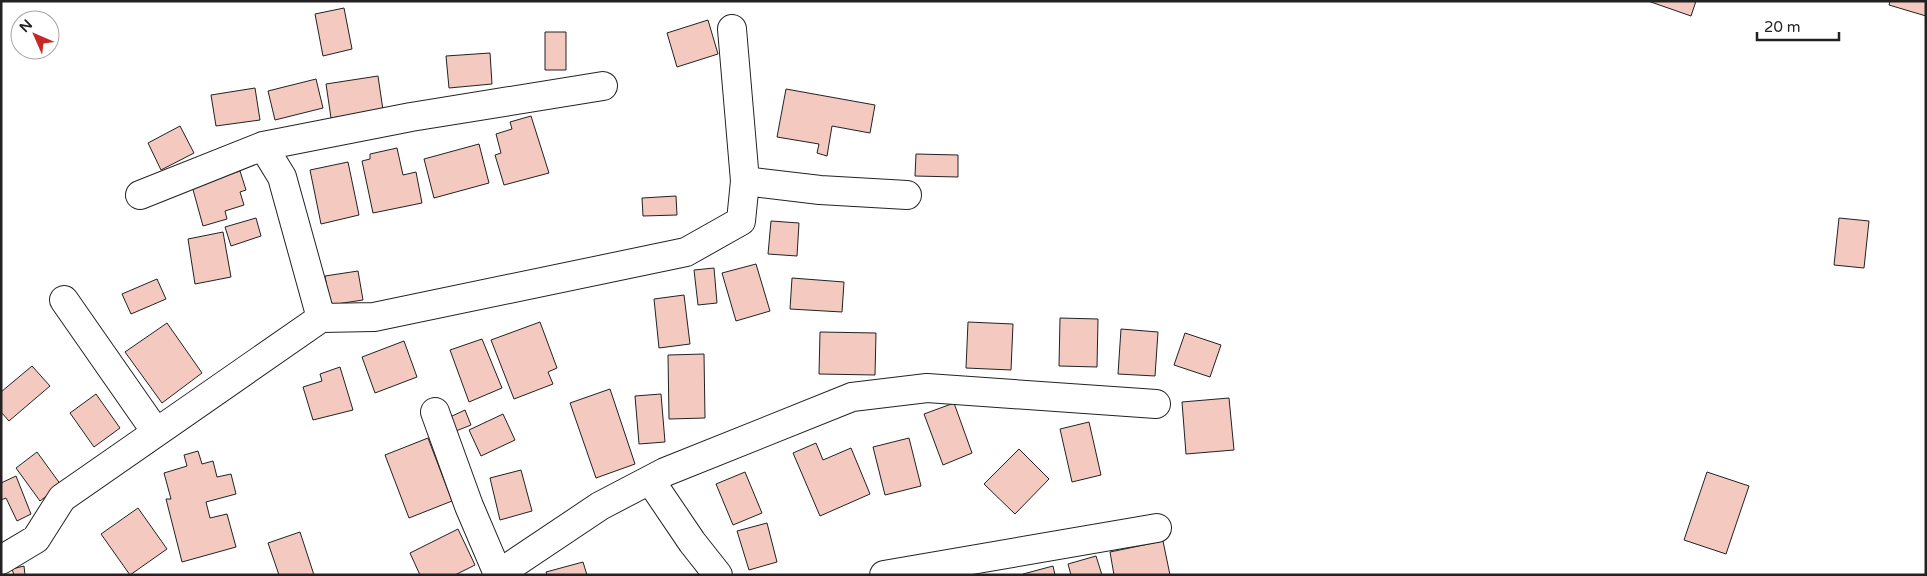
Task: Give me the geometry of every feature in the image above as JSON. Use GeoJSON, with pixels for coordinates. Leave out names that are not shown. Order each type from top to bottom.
{"type":"FeatureCollection","features":[{"type":"Feature","properties":{"kind":"street"},"geometry":{"type":"LineString","coordinates":[[1,560],[36,539],[62,498],[320,318],[374,317],[686,252],[741,221],[745,181],[732,29]]}},
{"type":"Feature","properties":{"kind":"street"},"geometry":{"type":"LineString","coordinates":[[140,195],[263,146],[411,117],[603,86]]}},
{"type":"Feature","properties":{"kind":"street"},"geometry":{"type":"LineString","coordinates":[[263,146],[282,177],[320,318]]}},
{"type":"Feature","properties":{"kind":"street"},"geometry":{"type":"LineString","coordinates":[[745,181],[820,190],[907,195]]}},
{"type":"Feature","properties":{"kind":"street"},"geometry":{"type":"LineString","coordinates":[[64,300],[156,432]]}},
{"type":"Feature","properties":{"kind":"street"},"geometry":{"type":"LineString","coordinates":[[435,412],[469,506],[498,574],[600,506],[666,472],[852,397],[927,388],[1156,404]]}},
{"type":"Feature","properties":{"kind":"street"},"geometry":{"type":"LineString","coordinates":[[650,480],[692,542],[718,575]]}},
{"type":"Feature","properties":{"kind":"street"},"geometry":{"type":"LineString","coordinates":[[884,575],[1157,528]]}},
{"type":"Feature","properties":{"kind":"building"},"geometry":{"type":"Polygon","coordinates":[[[1648,1],[1696,1],[1691,16],[1648,1]]]}},
{"type":"Feature","properties":{"kind":"building"},"geometry":{"type":"Polygon","coordinates":[[[1890,1],[1926,1],[1926,16],[1889,5],[1890,1]]]}},
{"type":"Feature","properties":{"kind":"building"},"geometry":{"type":"Polygon","coordinates":[[[344,8],[352,49],[323,56],[315,14],[344,8]]]}},
{"type":"Feature","properties":{"kind":"building"},"geometry":{"type":"Polygon","coordinates":[[[708,20],[718,54],[677,67],[667,33],[708,20]]]}},
{"type":"Feature","properties":{"kind":"building"},"geometry":{"type":"Polygon","coordinates":[[[545,32],[566,32],[566,70],[545,70],[545,32]]]}},
{"type":"Feature","properties":{"kind":"building"},"geometry":{"type":"Polygon","coordinates":[[[490,53],[492,84],[449,88],[446,56],[490,53]]]}},
{"type":"Feature","properties":{"kind":"building"},"geometry":{"type":"Polygon","coordinates":[[[378,76],[383,110],[331,118],[326,84],[378,76]]]}},
{"type":"Feature","properties":{"kind":"building"},"geometry":{"type":"Polygon","coordinates":[[[316,79],[323,108],[275,120],[268,91],[316,79]]]}},
{"type":"Feature","properties":{"kind":"building"},"geometry":{"type":"Polygon","coordinates":[[[255,88],[260,120],[216,126],[211,95],[255,88]]]}},
{"type":"Feature","properties":{"kind":"building"},"geometry":{"type":"Polygon","coordinates":[[[786,89],[875,105],[870,133],[832,126],[827,156],[817,153],[819,144],[777,137],[786,89]]]}},
{"type":"Feature","properties":{"kind":"building"},"geometry":{"type":"Polygon","coordinates":[[[531,116],[549,173],[504,185],[495,155],[501,153],[496,134],[512,129],[510,122],[531,116]]]}},
{"type":"Feature","properties":{"kind":"building"},"geometry":{"type":"Polygon","coordinates":[[[180,126],[194,153],[161,170],[148,143],[180,126]]]}},
{"type":"Feature","properties":{"kind":"building"},"geometry":{"type":"Polygon","coordinates":[[[479,144],[489,183],[434,198],[424,159],[479,144]]]}},
{"type":"Feature","properties":{"kind":"building"},"geometry":{"type":"Polygon","coordinates":[[[397,148],[403,175],[416,172],[422,203],[373,213],[362,161],[370,159],[370,154],[397,148]]]}},
{"type":"Feature","properties":{"kind":"building"},"geometry":{"type":"Polygon","coordinates":[[[916,154],[958,155],[958,177],[915,176],[916,154]]]}},
{"type":"Feature","properties":{"kind":"building"},"geometry":{"type":"Polygon","coordinates":[[[348,162],[359,215],[321,224],[310,170],[348,162]]]}},
{"type":"Feature","properties":{"kind":"building"},"geometry":{"type":"Polygon","coordinates":[[[240,171],[246,190],[240,192],[244,205],[225,211],[227,219],[203,226],[192,186],[240,171]]]}},
{"type":"Feature","properties":{"kind":"building"},"geometry":{"type":"Polygon","coordinates":[[[676,196],[677,215],[643,216],[642,198],[676,196]]]}},
{"type":"Feature","properties":{"kind":"building"},"geometry":{"type":"Polygon","coordinates":[[[256,218],[261,236],[231,246],[225,227],[256,218]]]}},
{"type":"Feature","properties":{"kind":"building"},"geometry":{"type":"Polygon","coordinates":[[[1839,218],[1869,221],[1864,268],[1834,265],[1839,218]]]}},
{"type":"Feature","properties":{"kind":"building"},"geometry":{"type":"Polygon","coordinates":[[[771,221],[799,223],[797,256],[768,254],[771,221]]]}},
{"type":"Feature","properties":{"kind":"building"},"geometry":{"type":"Polygon","coordinates":[[[223,232],[231,277],[195,284],[188,239],[223,232]]]}},
{"type":"Feature","properties":{"kind":"building"},"geometry":{"type":"Polygon","coordinates":[[[756,264],[770,311],[736,321],[722,273],[756,264]]]}},
{"type":"Feature","properties":{"kind":"building"},"geometry":{"type":"Polygon","coordinates":[[[714,268],[717,303],[698,305],[694,270],[714,268]]]}},
{"type":"Feature","properties":{"kind":"building"},"geometry":{"type":"Polygon","coordinates":[[[358,271],[363,300],[330,305],[325,276],[358,271]]]}},
{"type":"Feature","properties":{"kind":"building"},"geometry":{"type":"Polygon","coordinates":[[[792,278],[844,282],[842,312],[790,309],[792,278]]]}},
{"type":"Feature","properties":{"kind":"building"},"geometry":{"type":"Polygon","coordinates":[[[157,279],[166,299],[131,314],[122,294],[157,279]]]}},
{"type":"Feature","properties":{"kind":"building"},"geometry":{"type":"Polygon","coordinates":[[[684,295],[690,344],[659,348],[654,299],[684,295]]]}},
{"type":"Feature","properties":{"kind":"building"},"geometry":{"type":"Polygon","coordinates":[[[1060,318],[1098,319],[1097,367],[1059,366],[1060,318]]]}},
{"type":"Feature","properties":{"kind":"building"},"geometry":{"type":"Polygon","coordinates":[[[540,322],[557,368],[548,372],[553,384],[514,399],[491,340],[540,322]]]}},
{"type":"Feature","properties":{"kind":"building"},"geometry":{"type":"Polygon","coordinates":[[[968,322],[1013,324],[1011,370],[966,368],[968,322]]]}},
{"type":"Feature","properties":{"kind":"building"},"geometry":{"type":"Polygon","coordinates":[[[167,323],[202,373],[162,403],[125,352],[167,323]]]}},
{"type":"Feature","properties":{"kind":"building"},"geometry":{"type":"Polygon","coordinates":[[[1121,329],[1158,332],[1155,376],[1118,374],[1121,329]]]}},
{"type":"Feature","properties":{"kind":"building"},"geometry":{"type":"Polygon","coordinates":[[[820,332],[876,333],[875,375],[819,374],[820,332]]]}},
{"type":"Feature","properties":{"kind":"building"},"geometry":{"type":"Polygon","coordinates":[[[1185,333],[1221,345],[1210,377],[1174,365],[1185,333]]]}},
{"type":"Feature","properties":{"kind":"building"},"geometry":{"type":"Polygon","coordinates":[[[482,339],[502,388],[469,402],[450,350],[482,339]]]}},
{"type":"Feature","properties":{"kind":"building"},"geometry":{"type":"Polygon","coordinates":[[[404,341],[417,377],[375,393],[362,357],[404,341]]]}},
{"type":"Feature","properties":{"kind":"building"},"geometry":{"type":"Polygon","coordinates":[[[704,354],[705,418],[669,419],[668,355],[704,354]]]}},
{"type":"Feature","properties":{"kind":"building"},"geometry":{"type":"Polygon","coordinates":[[[32,366],[50,386],[9,421],[1,412],[1,392],[32,366]]]}},
{"type":"Feature","properties":{"kind":"building"},"geometry":{"type":"Polygon","coordinates":[[[340,367],[353,410],[313,420],[303,387],[322,381],[320,374],[340,367]]]}},
{"type":"Feature","properties":{"kind":"building"},"geometry":{"type":"Polygon","coordinates":[[[610,389],[635,464],[596,478],[570,403],[610,389]]]}},
{"type":"Feature","properties":{"kind":"building"},"geometry":{"type":"Polygon","coordinates":[[[96,394],[120,428],[94,447],[70,413],[96,394]]]}},
{"type":"Feature","properties":{"kind":"building"},"geometry":{"type":"Polygon","coordinates":[[[661,394],[665,442],[639,444],[635,396],[661,394]]]}},
{"type":"Feature","properties":{"kind":"building"},"geometry":{"type":"Polygon","coordinates":[[[1229,398],[1234,450],[1186,454],[1182,402],[1229,398]]]}},
{"type":"Feature","properties":{"kind":"building"},"geometry":{"type":"Polygon","coordinates":[[[954,403],[972,453],[943,465],[924,414],[954,403]]]}},
{"type":"Feature","properties":{"kind":"building"},"geometry":{"type":"Polygon","coordinates":[[[465,410],[471,425],[456,431],[450,417],[465,410]]]}},
{"type":"Feature","properties":{"kind":"building"},"geometry":{"type":"Polygon","coordinates":[[[503,414],[515,440],[481,456],[469,430],[503,414]]]}},
{"type":"Feature","properties":{"kind":"building"},"geometry":{"type":"Polygon","coordinates":[[[1089,422],[1101,475],[1072,482],[1060,429],[1089,422]]]}},
{"type":"Feature","properties":{"kind":"building"},"geometry":{"type":"Polygon","coordinates":[[[428,438],[452,501],[409,518],[385,455],[428,438]]]}},
{"type":"Feature","properties":{"kind":"building"},"geometry":{"type":"Polygon","coordinates":[[[909,438],[921,486],[885,495],[873,447],[909,438]]]}},
{"type":"Feature","properties":{"kind":"building"},"geometry":{"type":"Polygon","coordinates":[[[816,443],[823,460],[851,448],[870,494],[820,516],[793,453],[816,443]]]}},
{"type":"Feature","properties":{"kind":"building"},"geometry":{"type":"Polygon","coordinates":[[[1019,449],[1049,479],[1015,514],[984,484],[1019,449]]]}},
{"type":"Feature","properties":{"kind":"building"},"geometry":{"type":"Polygon","coordinates":[[[198,451],[202,464],[213,461],[217,477],[231,474],[236,494],[206,502],[210,518],[227,514],[236,547],[182,562],[166,499],[171,499],[164,473],[187,466],[184,455],[198,451]]]}},
{"type":"Feature","properties":{"kind":"building"},"geometry":{"type":"Polygon","coordinates":[[[37,452],[61,485],[40,501],[16,468],[37,452]]]}},
{"type":"Feature","properties":{"kind":"building"},"geometry":{"type":"Polygon","coordinates":[[[521,470],[532,511],[500,520],[490,478],[521,470]]]}},
{"type":"Feature","properties":{"kind":"building"},"geometry":{"type":"Polygon","coordinates":[[[745,472],[762,513],[733,525],[716,484],[745,472]]]}},
{"type":"Feature","properties":{"kind":"building"},"geometry":{"type":"Polygon","coordinates":[[[1707,472],[1749,486],[1726,554],[1684,540],[1707,472]]]}},
{"type":"Feature","properties":{"kind":"building"},"geometry":{"type":"Polygon","coordinates":[[[16,476],[31,514],[17,521],[6,498],[1,500],[1,483],[16,476]]]}},
{"type":"Feature","properties":{"kind":"building"},"geometry":{"type":"Polygon","coordinates":[[[138,508],[167,549],[130,575],[101,534],[138,508]]]}},
{"type":"Feature","properties":{"kind":"building"},"geometry":{"type":"Polygon","coordinates":[[[767,523],[777,562],[749,570],[737,531],[767,523]]]}},
{"type":"Feature","properties":{"kind":"building"},"geometry":{"type":"Polygon","coordinates":[[[458,529],[475,565],[455,575],[420,575],[410,553],[458,529]]]}},
{"type":"Feature","properties":{"kind":"building"},"geometry":{"type":"Polygon","coordinates":[[[300,532],[314,575],[279,575],[268,543],[300,532]]]}},
{"type":"Feature","properties":{"kind":"building"},"geometry":{"type":"Polygon","coordinates":[[[1163,541],[1170,575],[1114,575],[1110,552],[1163,541]]]}},
{"type":"Feature","properties":{"kind":"building"},"geometry":{"type":"Polygon","coordinates":[[[1096,556],[1102,575],[1071,575],[1068,564],[1096,556]]]}},
{"type":"Feature","properties":{"kind":"building"},"geometry":{"type":"Polygon","coordinates":[[[583,562],[587,575],[547,575],[546,572],[583,562]]]}},
{"type":"Feature","properties":{"kind":"building"},"geometry":{"type":"Polygon","coordinates":[[[24,566],[25,575],[14,575],[12,569],[24,566]]]}},
{"type":"Feature","properties":{"kind":"building"},"geometry":{"type":"Polygon","coordinates":[[[1053,566],[1055,575],[1023,575],[1023,574],[1053,566]]]}}]}
